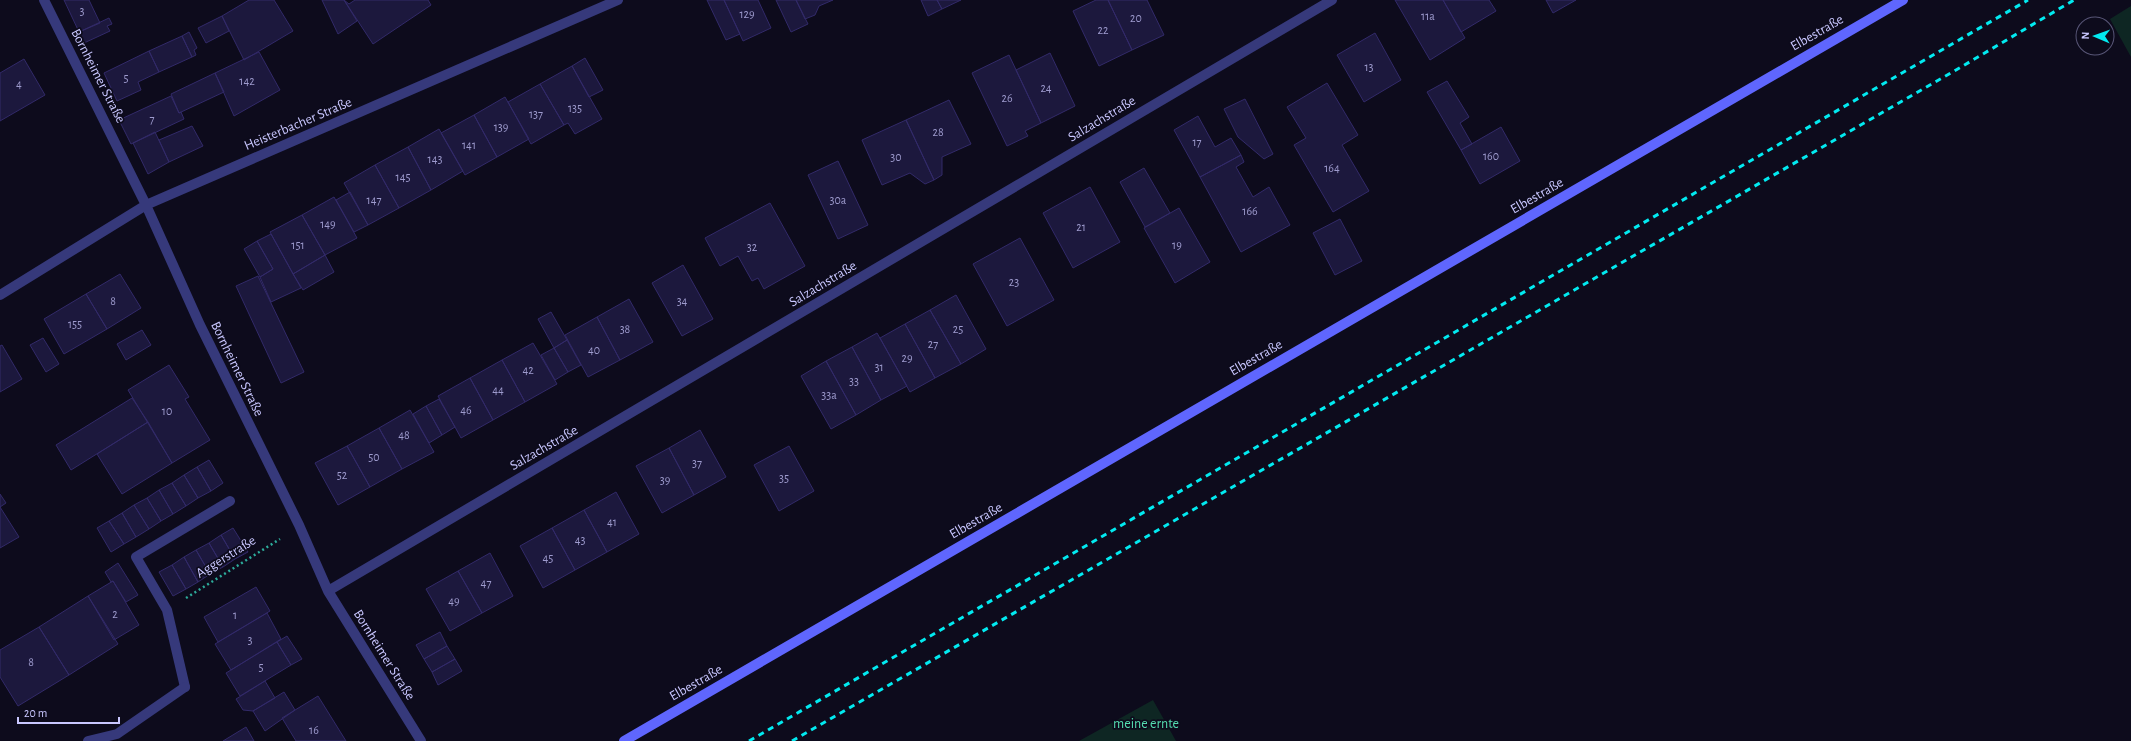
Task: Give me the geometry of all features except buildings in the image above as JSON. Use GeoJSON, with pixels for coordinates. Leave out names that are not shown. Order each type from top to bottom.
{"type":"FeatureCollection","features":[{"type":"Feature","properties":{"kind":"main road","name":"Elbestraße"},"geometry":{"type":"LineString","coordinates":[[624,741],[1901,1]]}},
{"type":"Feature","properties":{"kind":"street","name":"Bornheimer Straße"},"geometry":{"type":"LineString","coordinates":[[44,0],[146,205],[200,325],[299,525],[328,591],[421,741]]}},
{"type":"Feature","properties":{"kind":"street","name":"Heisterbacher Straße"},"geometry":{"type":"LineString","coordinates":[[0,295],[146,205],[618,0]]}},
{"type":"Feature","properties":{"kind":"street","name":"Salzachstraße"},"geometry":{"type":"LineString","coordinates":[[328,591],[1332,0]]}},
{"type":"Feature","properties":{"kind":"street"},"geometry":{"type":"LineString","coordinates":[[88,741],[117,734],[186,687],[167,610],[136,557],[230,501]]}},
{"type":"Feature","properties":{"kind":"path","name":"Aggerstraße"},"geometry":{"type":"LineString","coordinates":[[167,610],[264,550],[299,525]]}},
{"type":"Feature","properties":{"kind":"green space"},"geometry":{"type":"Polygon","coordinates":[[[2131,6],[2131,57],[2115,28],[2115,16],[2131,6]]]}},
{"type":"Feature","properties":{"kind":"green space","name":"meine ernte"},"geometry":{"type":"Polygon","coordinates":[[[1153,700],[1176,741],[1079,741],[1153,700]]]}},
{"type":"Feature","properties":{"kind":"railway"},"geometry":{"type":"LineString","coordinates":[[749,741],[2028,0]]}},
{"type":"Feature","properties":{"kind":"railway"},"geometry":{"type":"LineString","coordinates":[[792,741],[1956,70],[2074,0]]}}]}
